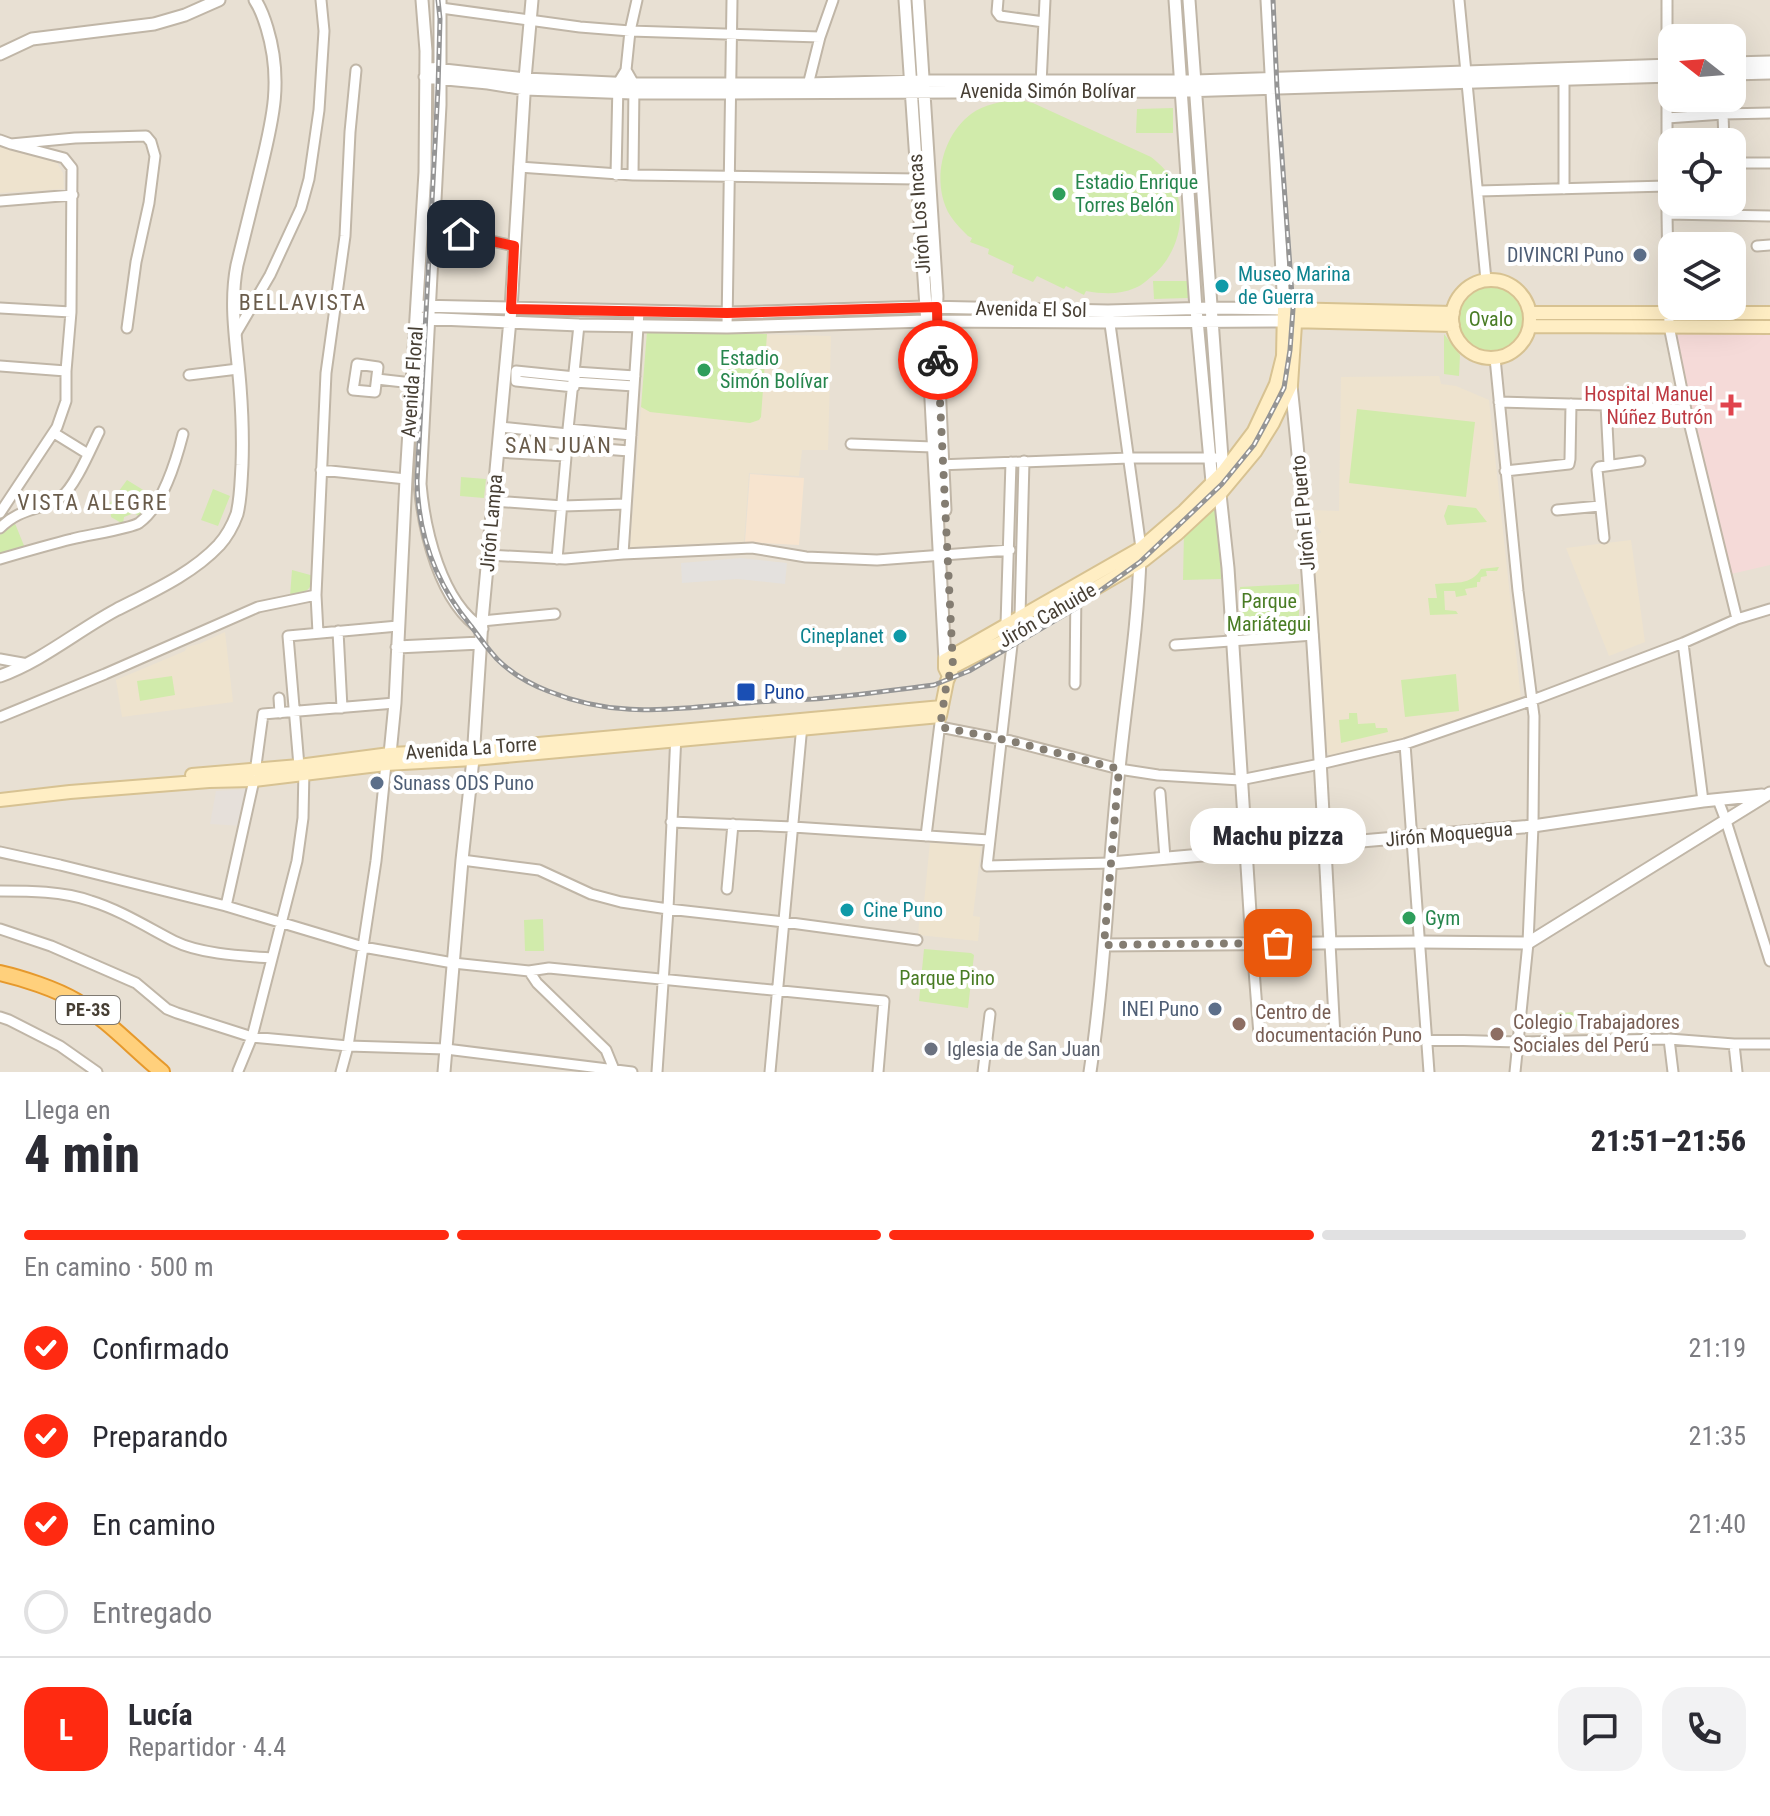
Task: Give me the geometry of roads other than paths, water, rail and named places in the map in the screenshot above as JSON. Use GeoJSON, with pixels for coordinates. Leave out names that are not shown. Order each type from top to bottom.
{"type":"FeatureCollection","features":[{"type":"Feature","properties":{"kind":"highway","name":"PE-3S"},"geometry":{"type":"LineString","coordinates":[[0,973],[74,1000],[108,1024],[162,1072]]}},
{"type":"Feature","properties":{"kind":"main road"},"geometry":{"type":"LineString","coordinates":[[1486,280],[1509,284],[1519,292],[1526,301],[1530,319],[1526,338],[1518,348],[1507,355],[1483,358],[1472,354],[1456,337],[1453,319],[1456,301],[1464,291],[1486,280]]}},
{"type":"Feature","properties":{"kind":"main road"},"geometry":{"type":"LineString","coordinates":[[1746,314],[1770,313]]}},
{"type":"Feature","properties":{"kind":"main road","name":"Avenida El Sol"},"geometry":{"type":"LineString","coordinates":[[1290,315],[1453,319]]}},
{"type":"Feature","properties":{"kind":"main road","name":"Jirón El Puerto"},"geometry":{"type":"LineString","coordinates":[[1290,315],[1291,385]]}},
{"type":"Feature","properties":{"kind":"main road"},"geometry":{"type":"LineString","coordinates":[[940,717],[948,665],[1010,630],[1020,616],[1141,548],[1223,472],[1254,431],[1267,407],[1283,356],[1290,315]]}},
{"type":"Feature","properties":{"kind":"main road"},"geometry":{"type":"LineString","coordinates":[[1530,319],[1658,319]]}},
{"type":"Feature","properties":{"kind":"main road"},"geometry":{"type":"LineString","coordinates":[[1682,320],[1770,327]]}},
{"type":"Feature","properties":{"kind":"main road","name":"Jirón Cahuide"},"geometry":{"type":"LineString","coordinates":[[1010,630],[1076,599],[1140,562],[1177,534],[1220,494],[1255,452],[1291,385]]}},
{"type":"Feature","properties":{"kind":"main road","name":"Avenida La Torre"},"geometry":{"type":"LineString","coordinates":[[0,798],[388,759],[473,755],[802,724],[940,717]]}},
{"type":"Feature","properties":{"kind":"street"},"geometry":{"type":"LineString","coordinates":[[0,54],[32,39],[154,24],[219,0]]}},
{"type":"Feature","properties":{"kind":"street"},"geometry":{"type":"LineString","coordinates":[[0,676],[29,664],[101,618],[193,566],[223,539],[236,516],[243,442],[235,335],[235,278],[276,104],[276,63],[262,11],[255,0]]}},
{"type":"Feature","properties":{"kind":"street"},"geometry":{"type":"LineString","coordinates":[[235,335],[270,275],[301,208],[307,187],[319,110],[324,31],[321,0]]}},
{"type":"Feature","properties":{"kind":"street","name":"Avenida Floral"},"geometry":{"type":"LineString","coordinates":[[422,0],[426,51],[420,484],[424,520],[444,581],[466,615],[482,625]]}},
{"type":"Feature","properties":{"kind":"street","name":"Jirón Lampa"},"geometry":{"type":"LineString","coordinates":[[444,1072],[511,309],[532,0]]}},
{"type":"Feature","properties":{"kind":"street"},"geometry":{"type":"LineString","coordinates":[[616,175],[618,88],[626,70],[637,0]]}},
{"type":"Feature","properties":{"kind":"street"},"geometry":{"type":"LineString","coordinates":[[727,327],[732,0]]}},
{"type":"Feature","properties":{"kind":"street"},"geometry":{"type":"LineString","coordinates":[[807,88],[833,0]]}},
{"type":"Feature","properties":{"kind":"street","name":"Jirón Los Incas"},"geometry":{"type":"LineString","coordinates":[[905,0],[916,86],[931,307],[933,447],[939,465]]}},
{"type":"Feature","properties":{"kind":"street","name":"Jirón Los Incas"},"geometry":{"type":"LineString","coordinates":[[918,0],[917,179],[931,307]]}},
{"type":"Feature","properties":{"kind":"street"},"geometry":{"type":"LineString","coordinates":[[998,0],[997,12],[1000,16],[1044,22]]}},
{"type":"Feature","properties":{"kind":"street"},"geometry":{"type":"LineString","coordinates":[[1040,86],[1045,0]]}},
{"type":"Feature","properties":{"kind":"street"},"geometry":{"type":"LineString","coordinates":[[1175,0],[1197,315],[1216,458],[1223,472],[1220,494],[1228,568],[1259,1035]]}},
{"type":"Feature","properties":{"kind":"street"},"geometry":{"type":"LineString","coordinates":[[1189,0],[1212,308],[1216,458],[1212,482],[1220,494]]}},
{"type":"Feature","properties":{"kind":"street"},"geometry":{"type":"LineString","coordinates":[[1267,0],[1290,315]]}},
{"type":"Feature","properties":{"kind":"street"},"geometry":{"type":"LineString","coordinates":[[1459,0],[1486,280]]}},
{"type":"Feature","properties":{"kind":"street"},"geometry":{"type":"LineString","coordinates":[[1667,0],[1668,24]]}},
{"type":"Feature","properties":{"kind":"street"},"geometry":{"type":"LineString","coordinates":[[440,4],[531,20],[630,31],[820,37]]}},
{"type":"Feature","properties":{"kind":"street","name":"Avenida Floral"},"geometry":{"type":"LineString","coordinates":[[388,759],[395,703],[412,383],[434,228],[441,73],[440,4]]}},
{"type":"Feature","properties":{"kind":"street"},"geometry":{"type":"LineString","coordinates":[[1746,63],[1770,62]]}},
{"type":"Feature","properties":{"kind":"street"},"geometry":{"type":"LineString","coordinates":[[318,633],[316,595],[326,373],[345,236],[356,70]]}},
{"type":"Feature","properties":{"kind":"street"},"geometry":{"type":"LineString","coordinates":[[626,70],[633,88],[633,175]]}},
{"type":"Feature","properties":{"kind":"street","name":"Avenida Simón Bolívar"},"geometry":{"type":"LineString","coordinates":[[425,73],[525,84],[730,89],[1195,86],[1658,71]]}},
{"type":"Feature","properties":{"kind":"street","name":"Avenida Simón Bolívar"},"geometry":{"type":"LineString","coordinates":[[1467,77],[1564,79],[1658,72]]}},
{"type":"Feature","properties":{"kind":"street"},"geometry":{"type":"LineString","coordinates":[[1746,74],[1770,73]]}},
{"type":"Feature","properties":{"kind":"street"},"geometry":{"type":"LineString","coordinates":[[1564,79],[1564,189]]}},
{"type":"Feature","properties":{"kind":"street"},"geometry":{"type":"LineString","coordinates":[[1667,112],[1667,128]]}},
{"type":"Feature","properties":{"kind":"street"},"geometry":{"type":"LineString","coordinates":[[1667,118],[1770,113]]}},
{"type":"Feature","properties":{"kind":"street"},"geometry":{"type":"LineString","coordinates":[[1723,114],[1724,128]]}},
{"type":"Feature","properties":{"kind":"street"},"geometry":{"type":"LineString","coordinates":[[11,144],[146,136],[151,142],[155,156],[149,203],[136,262],[127,328]]}},
{"type":"Feature","properties":{"kind":"street"},"geometry":{"type":"LineString","coordinates":[[0,140],[64,158],[73,172],[66,401],[54,433],[0,513]]}},
{"type":"Feature","properties":{"kind":"street"},"geometry":{"type":"LineString","coordinates":[[1746,163],[1770,163]]}},
{"type":"Feature","properties":{"kind":"street"},"geometry":{"type":"LineString","coordinates":[[519,167],[616,175],[917,179]]}},
{"type":"Feature","properties":{"kind":"street"},"geometry":{"type":"LineString","coordinates":[[1478,191],[1658,186]]}},
{"type":"Feature","properties":{"kind":"street"},"geometry":{"type":"LineString","coordinates":[[0,201],[73,195]]}},
{"type":"Feature","properties":{"kind":"street"},"geometry":{"type":"LineString","coordinates":[[1746,215],[1770,216]]}},
{"type":"Feature","properties":{"kind":"street"},"geometry":{"type":"LineString","coordinates":[[434,228],[514,246]]}},
{"type":"Feature","properties":{"kind":"street"},"geometry":{"type":"LineString","coordinates":[[1757,246],[1770,245]]}},
{"type":"Feature","properties":{"kind":"street","name":"Avenida El Sol"},"geometry":{"type":"LineString","coordinates":[[423,313],[511,309],[727,313],[931,307],[1109,316]]}},
{"type":"Feature","properties":{"kind":"street"},"geometry":{"type":"LineString","coordinates":[[0,308],[71,312]]}},
{"type":"Feature","properties":{"kind":"street","name":"Avenida El Sol"},"geometry":{"type":"LineString","coordinates":[[1197,315],[1212,308],[1290,315]]}},
{"type":"Feature","properties":{"kind":"street"},"geometry":{"type":"LineString","coordinates":[[623,554],[639,312]]}},
{"type":"Feature","properties":{"kind":"street","name":"Avenida El Sol"},"geometry":{"type":"LineString","coordinates":[[423,313],[509,322],[727,327],[1109,316],[1197,315],[1212,321],[1290,315]]}},
{"type":"Feature","properties":{"kind":"street"},"geometry":{"type":"LineString","coordinates":[[1090,1072],[1119,769],[1136,630],[1141,548],[1109,316]]}},
{"type":"Feature","properties":{"kind":"street"},"geometry":{"type":"LineString","coordinates":[[1669,320],[1686,410],[1737,619]]}},
{"type":"Feature","properties":{"kind":"street","name":"Jirón Los Incas"},"geometry":{"type":"LineString","coordinates":[[931,321],[948,665]]}},
{"type":"Feature","properties":{"kind":"street"},"geometry":{"type":"LineString","coordinates":[[557,559],[579,325]]}},
{"type":"Feature","properties":{"kind":"street"},"geometry":{"type":"LineString","coordinates":[[1495,358],[1518,591],[1533,700],[1533,826],[1528,943],[1515,1072]]}},
{"type":"Feature","properties":{"kind":"street"},"geometry":{"type":"LineString","coordinates":[[0,366],[66,371]]}},
{"type":"Feature","properties":{"kind":"street"},"geometry":{"type":"LineString","coordinates":[[189,375],[238,369]]}},
{"type":"Feature","properties":{"kind":"street"},"geometry":{"type":"LineString","coordinates":[[574,380],[516,371],[516,381],[634,381]]}},
{"type":"Feature","properties":{"kind":"street"},"geometry":{"type":"LineString","coordinates":[[377,379],[412,383]]}},
{"type":"Feature","properties":{"kind":"street","name":"Jirón El Puerto"},"geometry":{"type":"LineString","coordinates":[[1291,385],[1313,635],[1330,943]]}},
{"type":"Feature","properties":{"kind":"street"},"geometry":{"type":"LineString","coordinates":[[1499,402],[1686,410]]}},
{"type":"Feature","properties":{"kind":"street"},"geometry":{"type":"LineString","coordinates":[[1505,471],[1569,464],[1571,404]]}},
{"type":"Feature","properties":{"kind":"street"},"geometry":{"type":"LineString","coordinates":[[1606,405],[1609,464]]}},
{"type":"Feature","properties":{"kind":"street"},"geometry":{"type":"LineString","coordinates":[[500,427],[631,435]]}},
{"type":"Feature","properties":{"kind":"street"},"geometry":{"type":"LineString","coordinates":[[0,528],[17,514],[64,495],[99,432]]}},
{"type":"Feature","properties":{"kind":"street"},"geometry":{"type":"LineString","coordinates":[[54,433],[88,454]]}},
{"type":"Feature","properties":{"kind":"street"},"geometry":{"type":"LineString","coordinates":[[0,559],[138,524],[167,483],[183,434]]}},
{"type":"Feature","properties":{"kind":"street"},"geometry":{"type":"LineString","coordinates":[[851,444],[933,447]]}},
{"type":"Feature","properties":{"kind":"street"},"geometry":{"type":"LineString","coordinates":[[497,452],[629,451]]}},
{"type":"Feature","properties":{"kind":"street"},"geometry":{"type":"LineString","coordinates":[[939,465],[1216,458]]}},
{"type":"Feature","properties":{"kind":"street"},"geometry":{"type":"LineString","coordinates":[[1020,616],[1024,461]]}},
{"type":"Feature","properties":{"kind":"street"},"geometry":{"type":"LineString","coordinates":[[1604,538],[1597,470],[1609,464],[1640,461]]}},
{"type":"Feature","properties":{"kind":"street"},"geometry":{"type":"LineString","coordinates":[[671,822],[989,840],[1010,630],[1011,462]]}},
{"type":"Feature","properties":{"kind":"street"},"geometry":{"type":"LineString","coordinates":[[321,470],[406,479]]}},
{"type":"Feature","properties":{"kind":"street"},"geometry":{"type":"LineString","coordinates":[[493,501],[563,506],[626,504]]}},
{"type":"Feature","properties":{"kind":"street"},"geometry":{"type":"LineString","coordinates":[[1557,510],[1600,506]]}},
{"type":"Feature","properties":{"kind":"street"},"geometry":{"type":"LineString","coordinates":[[488,555],[557,559],[752,548],[806,557],[877,560],[1010,550]]}},
{"type":"Feature","properties":{"kind":"street"},"geometry":{"type":"LineString","coordinates":[[1075,684],[1076,585]]}},
{"type":"Feature","properties":{"kind":"street"},"geometry":{"type":"LineString","coordinates":[[0,717],[258,607],[316,595]]}},
{"type":"Feature","properties":{"kind":"street"},"geometry":{"type":"LineString","coordinates":[[926,836],[940,717],[1001,739],[1119,769],[1158,775],[1240,780],[1405,744],[1533,700],[1737,619],[1770,609]]}},
{"type":"Feature","properties":{"kind":"street"},"geometry":{"type":"LineString","coordinates":[[482,625],[555,614]]}},
{"type":"Feature","properties":{"kind":"street"},"geometry":{"type":"LineString","coordinates":[[238,1071],[252,1037],[302,833],[302,769],[288,636],[398,626]]}},
{"type":"Feature","properties":{"kind":"street"},"geometry":{"type":"LineString","coordinates":[[338,631],[342,708]]}},
{"type":"Feature","properties":{"kind":"street"},"geometry":{"type":"LineString","coordinates":[[1175,645],[1313,635]]}},
{"type":"Feature","properties":{"kind":"street"},"geometry":{"type":"LineString","coordinates":[[397,647],[481,643]]}},
{"type":"Feature","properties":{"kind":"street"},"geometry":{"type":"LineString","coordinates":[[1683,643],[1703,801]]}},
{"type":"Feature","properties":{"kind":"street"},"geometry":{"type":"LineString","coordinates":[[0,659],[29,664]]}},
{"type":"Feature","properties":{"kind":"street"},"geometry":{"type":"LineString","coordinates":[[279,698],[280,713]]}},
{"type":"Feature","properties":{"kind":"street"},"geometry":{"type":"LineString","coordinates":[[226,906],[255,774],[263,714],[395,703]]}},
{"type":"Feature","properties":{"kind":"street"},"geometry":{"type":"LineString","coordinates":[[770,1072],[802,724]]}},
{"type":"Feature","properties":{"kind":"street"},"geometry":{"type":"LineString","coordinates":[[657,1072],[676,736]]}},
{"type":"Feature","properties":{"kind":"street"},"geometry":{"type":"LineString","coordinates":[[1405,744],[1429,1072]]}},
{"type":"Feature","properties":{"kind":"street"},"geometry":{"type":"LineString","coordinates":[[341,1072],[348,1046],[376,861],[388,759]]}},
{"type":"Feature","properties":{"kind":"street"},"geometry":{"type":"LineString","coordinates":[[1160,793],[1165,858]]}},
{"type":"Feature","properties":{"kind":"street"},"geometry":{"type":"LineString","coordinates":[[1104,945],[1528,943],[1768,794]]}},
{"type":"Feature","properties":{"kind":"street","name":"Jirón Moquegua"},"geometry":{"type":"LineString","coordinates":[[989,840],[987,866],[1111,863],[1533,826],[1768,794]]}},
{"type":"Feature","properties":{"kind":"street"},"geometry":{"type":"LineString","coordinates":[[1718,800],[1767,934],[1770,961]]}},
{"type":"Feature","properties":{"kind":"street"},"geometry":{"type":"LineString","coordinates":[[727,889],[733,824]]}},
{"type":"Feature","properties":{"kind":"street"},"geometry":{"type":"LineString","coordinates":[[0,852],[226,906],[363,947],[453,963],[529,971],[549,968],[884,1001],[878,1072]]}},
{"type":"Feature","properties":{"kind":"street"},"geometry":{"type":"LineString","coordinates":[[462,860],[539,870],[591,894],[621,902],[917,940]]}},
{"type":"Feature","properties":{"kind":"street"},"geometry":{"type":"LineString","coordinates":[[0,891],[88,899],[190,947],[271,958]]}},
{"type":"Feature","properties":{"kind":"street"},"geometry":{"type":"LineString","coordinates":[[0,929],[51,946],[136,983],[167,1009],[252,1037],[348,1046],[446,1049],[632,1072]]}},
{"type":"Feature","properties":{"kind":"street"},"geometry":{"type":"LineString","coordinates":[[1330,943],[1335,1037],[1518,1042],[1669,1039],[1770,1044]]}},
{"type":"Feature","properties":{"kind":"street"},"geometry":{"type":"LineString","coordinates":[[529,971],[537,983],[606,1050],[614,1071]]}},
{"type":"Feature","properties":{"kind":"street"},"geometry":{"type":"LineString","coordinates":[[983,1072],[990,1014]]}},
{"type":"Feature","properties":{"kind":"street"},"geometry":{"type":"LineString","coordinates":[[0,1017],[60,1046],[97,1072]]}},
{"type":"Feature","properties":{"kind":"street"},"geometry":{"type":"LineString","coordinates":[[1669,1039],[1673,1072]]}},
{"type":"Feature","properties":{"kind":"street"},"geometry":{"type":"LineString","coordinates":[[1734,1044],[1737,1072]]}},
{"type":"Feature","properties":{"kind":"railway"},"geometry":{"type":"LineString","coordinates":[[438,0],[438,88],[417,481],[425,539],[448,593],[490,651],[508,669],[534,685],[574,700],[599,706],[646,710],[828,698],[934,685],[969,671],[1076,608],[1140,562],[1222,484],[1254,445],[1284,388],[1290,350],[1293,309],[1273,0]]}},
{"type":"Feature","properties":{"kind":"place","name":"Estadio Enrique Torres Belón"},"geometry":{"type":"Point","coordinates":[1059,194]}},
{"type":"Feature","properties":{"kind":"place","name":"DIVINCRI Puno"},"geometry":{"type":"Point","coordinates":[1640,255]}},
{"type":"Feature","properties":{"kind":"place","name":"Museo Marina de Guerra"},"geometry":{"type":"Point","coordinates":[1222,286]}},
{"type":"Feature","properties":{"kind":"place","name":"Estadio Simón Bolívar"},"geometry":{"type":"Point","coordinates":[704,370]}},
{"type":"Feature","properties":{"kind":"place","name":"Hospital Manuel Núñez Butrón"},"geometry":{"type":"Point","coordinates":[1731,405]}},
{"type":"Feature","properties":{"kind":"place","name":"Cineplanet"},"geometry":{"type":"Point","coordinates":[900,636]}},
{"type":"Feature","properties":{"kind":"place","name":"Puno"},"geometry":{"type":"Point","coordinates":[746,692]}},
{"type":"Feature","properties":{"kind":"place","name":"Sunass ODS Puno"},"geometry":{"type":"Point","coordinates":[377,783]}},
{"type":"Feature","properties":{"kind":"place","name":"Cine Puno"},"geometry":{"type":"Point","coordinates":[847,910]}},
{"type":"Feature","properties":{"kind":"place","name":"Gym"},"geometry":{"type":"Point","coordinates":[1409,918]}},
{"type":"Feature","properties":{"kind":"place","name":"Machu pizza"},"geometry":{"type":"Point","coordinates":[1278,943]}},
{"type":"Feature","properties":{"kind":"place","name":"INEI Puno"},"geometry":{"type":"Point","coordinates":[1215,1009]}},
{"type":"Feature","properties":{"kind":"place","name":"Centro de documentación Puno"},"geometry":{"type":"Point","coordinates":[1239,1024]}},
{"type":"Feature","properties":{"kind":"place","name":"Colegio Trabajadores Sociales del Perú"},"geometry":{"type":"Point","coordinates":[1497,1034]}},
{"type":"Feature","properties":{"kind":"place","name":"Iglesia de San Juan"},"geometry":{"type":"Point","coordinates":[931,1049]}},
{"type":"Feature","properties":{"kind":"district","name":"BELLAVISTA"},"geometry":{"type":"Point","coordinates":[303,302]}},
{"type":"Feature","properties":{"kind":"district","name":"SAN JUAN"},"geometry":{"type":"Point","coordinates":[559,445]}},
{"type":"Feature","properties":{"kind":"district","name":"VISTA ALEGRE"},"geometry":{"type":"Point","coordinates":[93,502]}},
{"type":"Feature","properties":{"kind":"park label","name":"Ovalo"},"geometry":{"type":"Point","coordinates":[1491,319]}},
{"type":"Feature","properties":{"kind":"park label","name":"Parque Mariátegui"},"geometry":{"type":"Point","coordinates":[1269,612]}},
{"type":"Feature","properties":{"kind":"park label","name":"Parque Pino"},"geometry":{"type":"Point","coordinates":[947,978]}}]}
